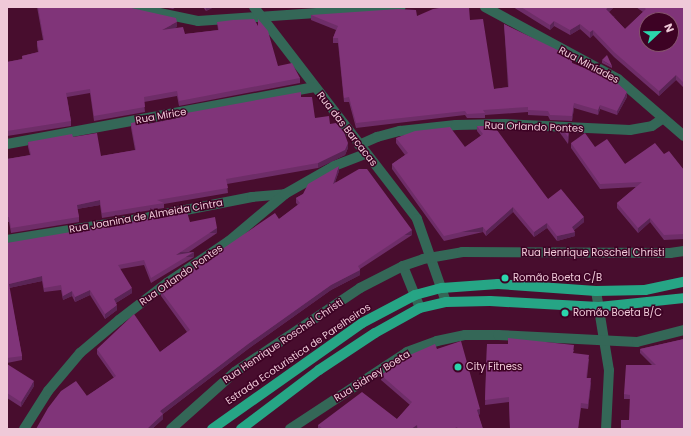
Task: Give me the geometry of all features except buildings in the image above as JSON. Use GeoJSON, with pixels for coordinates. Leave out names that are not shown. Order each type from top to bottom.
{"type":"FeatureCollection","features":[{"type":"Feature","properties":{"kind":"main road","name":"Estrada Ecoturistica de Parelheiros"},"geometry":{"type":"LineString","coordinates":[[212,429],[362,323],[415,295],[442,288],[498,284],[596,291],[645,290],[684,282]]}},
{"type":"Feature","properties":{"kind":"main road"},"geometry":{"type":"LineString","coordinates":[[241,429],[325,366],[375,333],[420,308],[446,302],[490,301],[599,307],[684,298]]}},
{"type":"Feature","properties":{"kind":"street"},"geometry":{"type":"LineString","coordinates":[[131,7],[198,21],[401,7]]}},
{"type":"Feature","properties":{"kind":"street","name":"Rua das Barcacas"},"geometry":{"type":"LineString","coordinates":[[254,7],[260,16],[270,25],[365,154],[417,219],[431,257]]}},
{"type":"Feature","properties":{"kind":"street","name":"Rua Miníades"},"geometry":{"type":"LineString","coordinates":[[485,7],[618,79],[662,119],[684,136]]}},
{"type":"Feature","properties":{"kind":"street","name":"Rua Mirice"},"geometry":{"type":"LineString","coordinates":[[7,144],[315,88]]}},
{"type":"Feature","properties":{"kind":"street","name":"Rua Orlando Pontes"},"geometry":{"type":"LineString","coordinates":[[359,145],[377,137],[400,132],[456,125],[504,124],[630,130],[652,126],[662,119]]}},
{"type":"Feature","properties":{"kind":"street","name":"Rua Orlando Pontes"},"geometry":{"type":"LineString","coordinates":[[24,429],[48,391],[85,349],[167,283],[229,241],[285,194],[321,173],[365,154]]}},
{"type":"Feature","properties":{"kind":"street","name":"Rua Joanina de Almeida Cintra"},"geometry":{"type":"LineString","coordinates":[[7,240],[150,217],[252,197],[285,194]]}},
{"type":"Feature","properties":{"kind":"street","name":"Rua Henrique Roschel Christi"},"geometry":{"type":"LineString","coordinates":[[171,429],[234,372],[360,288],[403,266],[431,257],[462,252],[662,253],[684,251]]}},
{"type":"Feature","properties":{"kind":"street"},"geometry":{"type":"LineString","coordinates":[[431,257],[446,302]]}},
{"type":"Feature","properties":{"kind":"street"},"geometry":{"type":"LineString","coordinates":[[403,266],[420,308]]}},
{"type":"Feature","properties":{"kind":"street"},"geometry":{"type":"LineString","coordinates":[[596,291],[609,370],[606,429]]}},
{"type":"Feature","properties":{"kind":"street","name":"Rua Sidney Boeta"},"geometry":{"type":"LineString","coordinates":[[290,429],[407,352],[437,341],[465,335],[498,334],[637,342],[684,330]]}},
{"type":"Feature","properties":{"kind":"place","name":"Romão Boeta C/B"},"geometry":{"type":"Point","coordinates":[505,278]}},
{"type":"Feature","properties":{"kind":"place","name":"Romão Boeta B/C"},"geometry":{"type":"Point","coordinates":[565,313]}},
{"type":"Feature","properties":{"kind":"place","name":"City Fitness"},"geometry":{"type":"Point","coordinates":[458,367]}}]}
